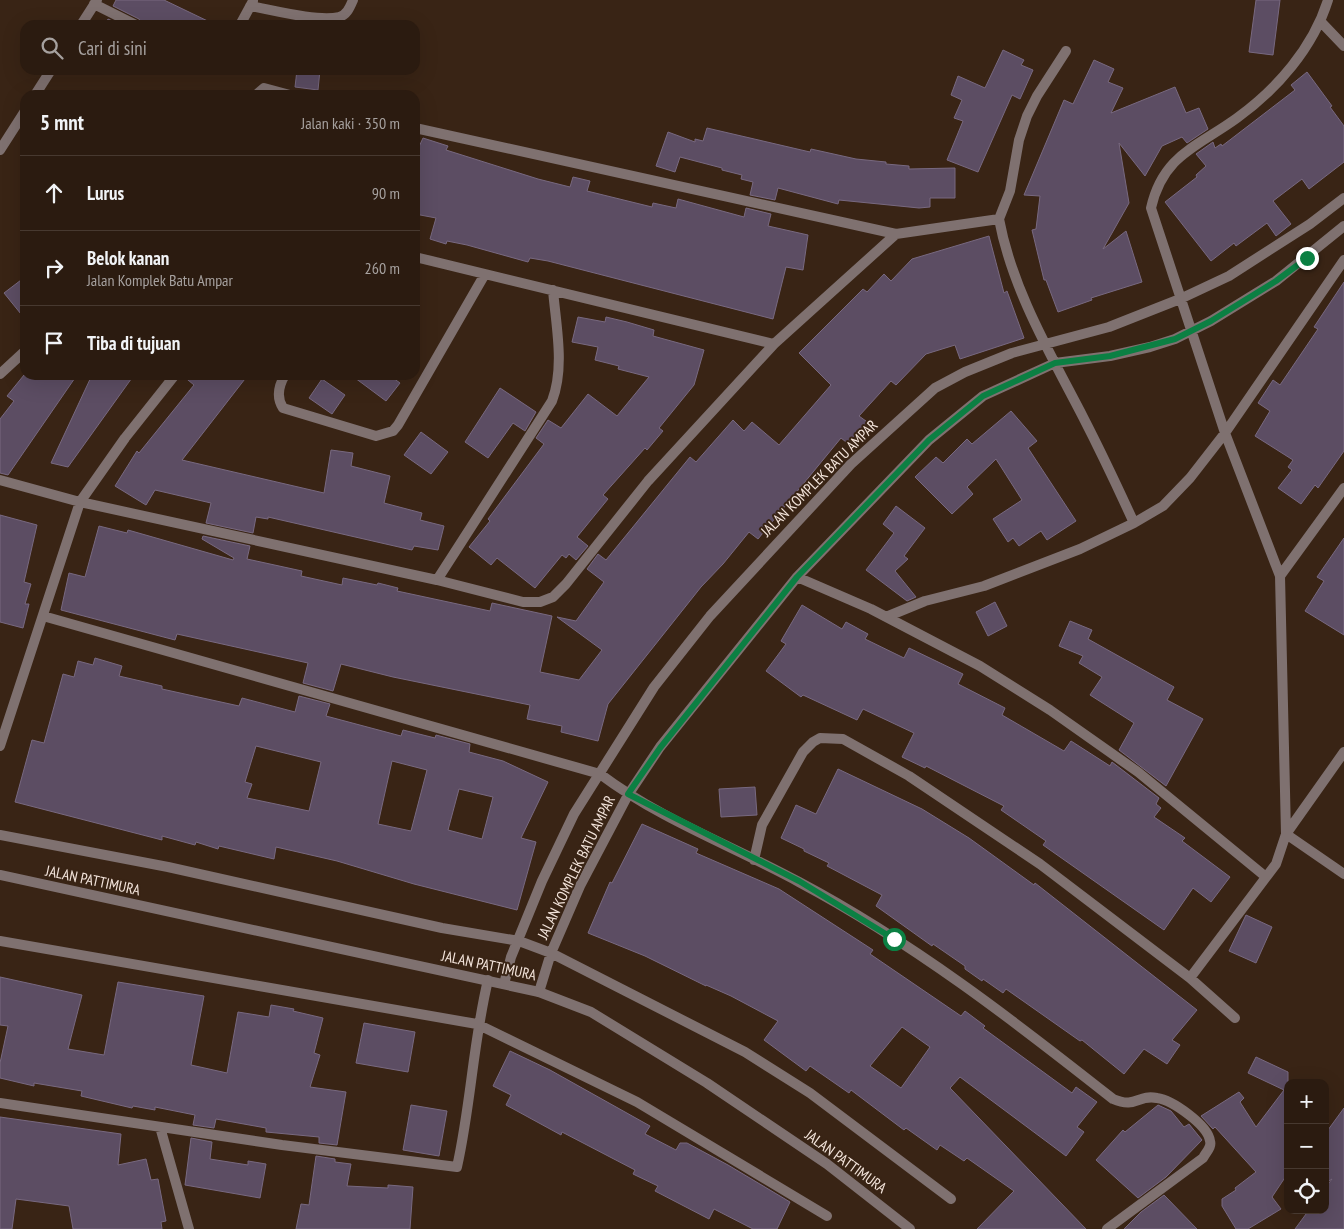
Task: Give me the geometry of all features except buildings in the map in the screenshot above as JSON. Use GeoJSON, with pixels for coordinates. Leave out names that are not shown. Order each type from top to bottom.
{"type":"FeatureCollection","features":[{"type":"Feature","properties":{"kind":"street"},"geometry":{"type":"LineString","coordinates":[[243,20],[252,3],[320,18],[340,17],[348,12],[352,0]]}},
{"type":"Feature","properties":{"kind":"street"},"geometry":{"type":"LineString","coordinates":[[1286,834],[1280,576],[1225,433],[1151,208],[1155,189],[1180,155],[1237,118],[1283,78],[1321,22],[1328,0]]}},
{"type":"Feature","properties":{"kind":"street"},"geometry":{"type":"LineString","coordinates":[[83,20],[96,2],[127,20]]}},
{"type":"Feature","properties":{"kind":"street"},"geometry":{"type":"LineString","coordinates":[[1321,22],[1344,46]]}},
{"type":"Feature","properties":{"kind":"street"},"geometry":{"type":"LineString","coordinates":[[1066,52],[1037,96],[1027,116],[1019,140],[1010,191],[999,219],[1002,235],[1022,290],[1045,343],[1134,523]]}},
{"type":"Feature","properties":{"kind":"street"},"geometry":{"type":"LineString","coordinates":[[38,90],[48,75]]}},
{"type":"Feature","properties":{"kind":"street"},"geometry":{"type":"LineString","coordinates":[[0,150],[20,119]]}},
{"type":"Feature","properties":{"kind":"street"},"geometry":{"type":"LineString","coordinates":[[420,129],[896,234],[999,219]]}},
{"type":"Feature","properties":{"kind":"street","name":"JALAN KOMPLEK BATU AMPAR"},"geometry":{"type":"LineString","coordinates":[[504,984],[511,957],[542,881],[574,814],[654,687],[710,616],[851,464],[935,388],[965,372],[1045,343],[1109,327],[1180,299],[1229,276],[1310,224],[1344,198]]}},
{"type":"Feature","properties":{"kind":"street","name":"JALAN KOMPLEK BATU AMPAR"},"geometry":{"type":"LineString","coordinates":[[539,992],[551,953],[580,886],[628,794],[672,732],[797,577],[929,440],[983,396],[1055,363],[1110,356],[1150,347],[1190,331],[1276,281],[1344,226]]}},
{"type":"Feature","properties":{"kind":"street"},"geometry":{"type":"LineString","coordinates":[[0,480],[80,502],[437,580],[523,602],[540,602],[553,598],[566,584],[648,481],[774,344],[896,234]]}},
{"type":"Feature","properties":{"kind":"street"},"geometry":{"type":"LineString","coordinates":[[420,258],[774,344]]}},
{"type":"Feature","properties":{"kind":"street"},"geometry":{"type":"LineString","coordinates":[[886,617],[925,602],[984,586],[1080,549],[1134,523],[1163,506],[1190,478],[1225,433],[1344,260]]}},
{"type":"Feature","properties":{"kind":"street"},"geometry":{"type":"LineString","coordinates":[[284,380],[279,391],[279,402],[283,408],[376,436],[385,435],[398,425],[485,274]]}},
{"type":"Feature","properties":{"kind":"street"},"geometry":{"type":"LineString","coordinates":[[437,580],[552,401],[558,388],[559,358],[553,290]]}},
{"type":"Feature","properties":{"kind":"street"},"geometry":{"type":"LineString","coordinates":[[0,378],[3,371],[20,356]]}},
{"type":"Feature","properties":{"kind":"street"},"geometry":{"type":"LineString","coordinates":[[0,746],[80,502],[125,438],[170,380]]}},
{"type":"Feature","properties":{"kind":"street"},"geometry":{"type":"LineString","coordinates":[[1280,576],[1344,488]]}},
{"type":"Feature","properties":{"kind":"street"},"geometry":{"type":"LineString","coordinates":[[797,577],[886,617],[980,666],[1050,710],[1138,772],[1266,877]]}},
{"type":"Feature","properties":{"kind":"street"},"geometry":{"type":"LineString","coordinates":[[43,616],[600,774],[628,794],[754,860],[799,881],[935,965],[1019,1025],[1113,1099],[1127,1104],[1146,1098],[1158,1098],[1175,1106],[1201,1126],[1211,1142],[1210,1148],[1203,1158],[1107,1229]]}},
{"type":"Feature","properties":{"kind":"street"},"geometry":{"type":"LineString","coordinates":[[754,860],[762,825],[803,752],[820,738],[843,739],[909,776],[978,821],[1077,891],[1190,978],[1235,1018]]}},
{"type":"Feature","properties":{"kind":"street"},"geometry":{"type":"LineString","coordinates":[[1190,978],[1276,864],[1286,834],[1344,752]]}},
{"type":"Feature","properties":{"kind":"street"},"geometry":{"type":"LineString","coordinates":[[1286,834],[1344,874]]}},
{"type":"Feature","properties":{"kind":"street"},"geometry":{"type":"LineString","coordinates":[[0,835],[168,866],[442,928],[519,941],[551,953],[745,1052],[810,1093],[951,1199]]}},
{"type":"Feature","properties":{"kind":"street","name":"JALAN PATTIMURA"},"geometry":{"type":"LineString","coordinates":[[0,875],[488,980],[539,992],[591,1012],[707,1083],[827,1164],[910,1229]]}},
{"type":"Feature","properties":{"kind":"street"},"geometry":{"type":"LineString","coordinates":[[0,941],[477,1024],[637,1102],[827,1216]]}},
{"type":"Feature","properties":{"kind":"street"},"geometry":{"type":"LineString","coordinates":[[0,1103],[282,1145],[457,1167],[467,1123],[477,1024],[488,980]]}},
{"type":"Feature","properties":{"kind":"street"},"geometry":{"type":"LineString","coordinates":[[160,1127],[189,1229]]}},
{"type":"Feature","properties":{"kind":"route"},"geometry":{"type":"LineString","coordinates":[[894,939],[799,881],[754,860],[628,794],[660,748],[732,654],[797,577],[929,440],[983,396],[1055,363],[1095,359],[1150,347],[1175,339],[1211,321],[1276,281],[1307,258]]}}]}
